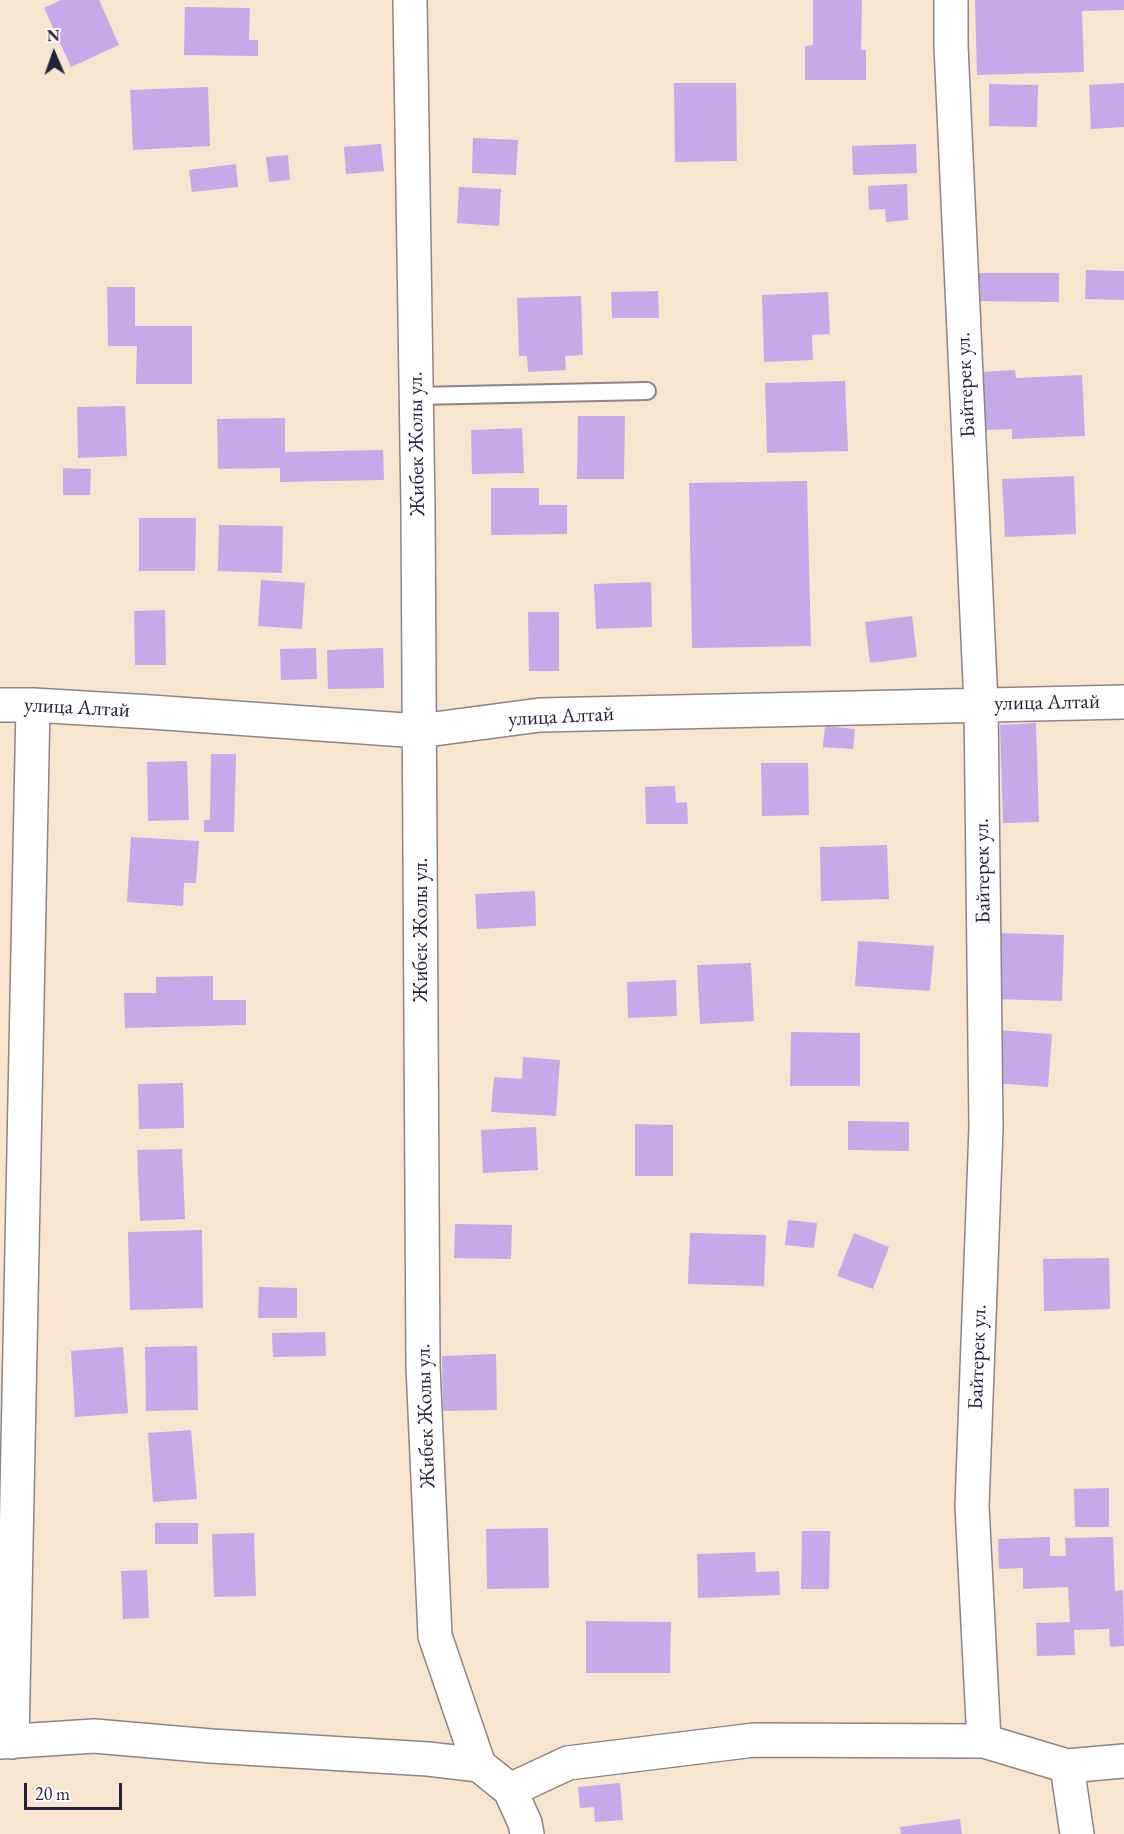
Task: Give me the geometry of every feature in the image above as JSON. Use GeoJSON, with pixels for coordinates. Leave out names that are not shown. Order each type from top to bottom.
{"type":"FeatureCollection","features":[{"type":"Feature","properties":{"kind":"street","name":"Жибек Жолы ул."},"geometry":{"type":"LineString","coordinates":[[410,0],[418,508],[423,1366],[435,1636],[479,1765]]}},
{"type":"Feature","properties":{"kind":"street","name":"Байтерек ул."},"geometry":{"type":"LineString","coordinates":[[951,0],[951,46],[981,704],[986,1128],[972,1506],[984,1742]]}},
{"type":"Feature","properties":{"kind":"street","name":"улица Алтай"},"geometry":{"type":"LineString","coordinates":[[0,705],[33,705],[419,731],[540,715],[1124,702]]}},
{"type":"Feature","properties":{"kind":"street"},"geometry":{"type":"LineString","coordinates":[[33,705],[6,1742],[94,1736],[211,1746],[428,1759],[479,1765],[510,1790],[527,1834]]}},
{"type":"Feature","properties":{"kind":"street"},"geometry":{"type":"LineString","coordinates":[[510,1790],[568,1763],[754,1740],[984,1742],[1066,1766],[1124,1761]]}},
{"type":"Feature","properties":{"kind":"street"},"geometry":{"type":"LineString","coordinates":[[1066,1766],[1077,1834]]}},
{"type":"Feature","properties":{"kind":"lane"},"geometry":{"type":"LineString","coordinates":[[416,396],[647,391]]}},
{"type":"Feature","properties":{"kind":"building"},"geometry":{"type":"Polygon","coordinates":[[[61,0],[99,0],[119,45],[71,67],[44,8],[61,0]]]}},
{"type":"Feature","properties":{"kind":"building"},"geometry":{"type":"Polygon","coordinates":[[[813,0],[862,0],[861,50],[866,50],[866,80],[805,80],[805,46],[813,45],[813,0]]]}},
{"type":"Feature","properties":{"kind":"building"},"geometry":{"type":"Polygon","coordinates":[[[975,0],[1124,0],[1124,10],[1082,11],[1084,72],[977,75],[975,0]]]}},
{"type":"Feature","properties":{"kind":"building"},"geometry":{"type":"Polygon","coordinates":[[[185,7],[250,8],[249,40],[258,40],[258,56],[184,55],[185,7]]]}},
{"type":"Feature","properties":{"kind":"building"},"geometry":{"type":"Polygon","coordinates":[[[674,83],[736,83],[737,161],[675,162],[674,83]]]}},
{"type":"Feature","properties":{"kind":"building"},"geometry":{"type":"Polygon","coordinates":[[[1124,83],[1124,127],[1091,129],[1089,85],[1124,83]]]}},
{"type":"Feature","properties":{"kind":"building"},"geometry":{"type":"Polygon","coordinates":[[[989,84],[1038,85],[1037,127],[989,126],[989,84]]]}},
{"type":"Feature","properties":{"kind":"building"},"geometry":{"type":"Polygon","coordinates":[[[208,87],[210,146],[133,150],[130,90],[208,87]]]}},
{"type":"Feature","properties":{"kind":"building"},"geometry":{"type":"Polygon","coordinates":[[[473,138],[518,140],[516,175],[472,173],[473,138]]]}},
{"type":"Feature","properties":{"kind":"building"},"geometry":{"type":"Polygon","coordinates":[[[381,144],[384,171],[346,174],[344,147],[381,144]]]}},
{"type":"Feature","properties":{"kind":"building"},"geometry":{"type":"Polygon","coordinates":[[[916,144],[917,173],[853,175],[852,146],[916,144]]]}},
{"type":"Feature","properties":{"kind":"building"},"geometry":{"type":"Polygon","coordinates":[[[288,155],[290,180],[269,182],[266,157],[288,155]]]}},
{"type":"Feature","properties":{"kind":"building"},"geometry":{"type":"Polygon","coordinates":[[[236,164],[238,187],[192,192],[189,170],[236,164]]]}},
{"type":"Feature","properties":{"kind":"building"},"geometry":{"type":"Polygon","coordinates":[[[907,184],[908,220],[886,222],[885,209],[869,210],[868,186],[907,184]]]}},
{"type":"Feature","properties":{"kind":"building"},"geometry":{"type":"Polygon","coordinates":[[[459,187],[501,189],[499,226],[457,223],[459,187]]]}},
{"type":"Feature","properties":{"kind":"building"},"geometry":{"type":"Polygon","coordinates":[[[1086,270],[1124,271],[1124,300],[1085,299],[1086,270]]]}},
{"type":"Feature","properties":{"kind":"building"},"geometry":{"type":"Polygon","coordinates":[[[973,273],[1059,273],[1059,302],[973,301],[973,273]]]}},
{"type":"Feature","properties":{"kind":"building"},"geometry":{"type":"Polygon","coordinates":[[[107,287],[135,287],[135,326],[192,326],[192,384],[136,384],[137,346],[108,346],[107,287]]]}},
{"type":"Feature","properties":{"kind":"building"},"geometry":{"type":"Polygon","coordinates":[[[658,291],[659,318],[612,318],[611,292],[658,291]]]}},
{"type":"Feature","properties":{"kind":"building"},"geometry":{"type":"Polygon","coordinates":[[[828,292],[830,334],[812,335],[813,360],[764,362],[762,295],[828,292]]]}},
{"type":"Feature","properties":{"kind":"building"},"geometry":{"type":"Polygon","coordinates":[[[581,296],[583,355],[565,356],[566,370],[528,372],[527,356],[519,356],[517,298],[581,296]]]}},
{"type":"Feature","properties":{"kind":"building"},"geometry":{"type":"Polygon","coordinates":[[[1015,370],[1016,378],[1082,375],[1085,436],[1012,439],[1012,429],[983,430],[981,372],[1015,370]]]}},
{"type":"Feature","properties":{"kind":"building"},"geometry":{"type":"Polygon","coordinates":[[[845,381],[848,451],[767,453],[765,383],[845,381]]]}},
{"type":"Feature","properties":{"kind":"building"},"geometry":{"type":"Polygon","coordinates":[[[125,406],[127,456],[78,458],[77,407],[125,406]]]}},
{"type":"Feature","properties":{"kind":"building"},"geometry":{"type":"Polygon","coordinates":[[[578,416],[625,416],[624,479],[577,479],[578,416]]]}},
{"type":"Feature","properties":{"kind":"building"},"geometry":{"type":"Polygon","coordinates":[[[285,418],[285,452],[383,450],[384,480],[280,482],[280,468],[218,469],[217,419],[285,418]]]}},
{"type":"Feature","properties":{"kind":"building"},"geometry":{"type":"Polygon","coordinates":[[[522,428],[524,473],[472,474],[471,430],[522,428]]]}},
{"type":"Feature","properties":{"kind":"building"},"geometry":{"type":"Polygon","coordinates":[[[63,468],[91,469],[90,495],[63,495],[63,468]]]}},
{"type":"Feature","properties":{"kind":"building"},"geometry":{"type":"Polygon","coordinates":[[[1074,476],[1076,534],[1005,537],[1002,479],[1074,476]]]}},
{"type":"Feature","properties":{"kind":"building"},"geometry":{"type":"Polygon","coordinates":[[[807,481],[811,646],[692,648],[689,483],[807,481]]]}},
{"type":"Feature","properties":{"kind":"building"},"geometry":{"type":"Polygon","coordinates":[[[491,488],[539,488],[539,505],[567,505],[567,534],[491,535],[491,488]]]}},
{"type":"Feature","properties":{"kind":"building"},"geometry":{"type":"Polygon","coordinates":[[[139,518],[196,518],[195,571],[139,571],[139,518]]]}},
{"type":"Feature","properties":{"kind":"building"},"geometry":{"type":"Polygon","coordinates":[[[219,525],[283,526],[282,573],[218,571],[219,525]]]}},
{"type":"Feature","properties":{"kind":"building"},"geometry":{"type":"Polygon","coordinates":[[[261,580],[305,583],[302,629],[258,626],[261,580]]]}},
{"type":"Feature","properties":{"kind":"building"},"geometry":{"type":"Polygon","coordinates":[[[651,582],[652,627],[596,629],[594,584],[651,582]]]}},
{"type":"Feature","properties":{"kind":"building"},"geometry":{"type":"Polygon","coordinates":[[[165,610],[166,665],[135,665],[134,611],[165,610]]]}},
{"type":"Feature","properties":{"kind":"building"},"geometry":{"type":"Polygon","coordinates":[[[528,612],[559,612],[559,671],[529,671],[528,612]]]}},
{"type":"Feature","properties":{"kind":"building"},"geometry":{"type":"Polygon","coordinates":[[[912,616],[917,657],[870,663],[865,622],[912,616]]]}},
{"type":"Feature","properties":{"kind":"building"},"geometry":{"type":"Polygon","coordinates":[[[316,648],[317,679],[281,680],[280,649],[316,648]]]}},
{"type":"Feature","properties":{"kind":"building"},"geometry":{"type":"Polygon","coordinates":[[[383,648],[384,688],[328,689],[327,650],[383,648]]]}},
{"type":"Feature","properties":{"kind":"building"},"geometry":{"type":"Polygon","coordinates":[[[1036,723],[1039,822],[1003,823],[1000,725],[1036,723]]]}},
{"type":"Feature","properties":{"kind":"building"},"geometry":{"type":"Polygon","coordinates":[[[825,726],[855,729],[853,749],[823,747],[825,726]]]}},
{"type":"Feature","properties":{"kind":"building"},"geometry":{"type":"Polygon","coordinates":[[[211,754],[236,754],[234,832],[204,832],[204,820],[210,820],[211,754]]]}},
{"type":"Feature","properties":{"kind":"building"},"geometry":{"type":"Polygon","coordinates":[[[187,761],[189,820],[148,821],[147,762],[187,761]]]}},
{"type":"Feature","properties":{"kind":"building"},"geometry":{"type":"Polygon","coordinates":[[[761,763],[808,763],[809,815],[762,816],[761,763]]]}},
{"type":"Feature","properties":{"kind":"building"},"geometry":{"type":"Polygon","coordinates":[[[675,786],[676,803],[687,802],[688,824],[646,824],[645,787],[675,786]]]}},
{"type":"Feature","properties":{"kind":"building"},"geometry":{"type":"Polygon","coordinates":[[[131,837],[199,841],[196,883],[184,883],[183,906],[127,902],[131,837]]]}},
{"type":"Feature","properties":{"kind":"building"},"geometry":{"type":"Polygon","coordinates":[[[887,845],[889,899],[821,901],[820,847],[887,845]]]}},
{"type":"Feature","properties":{"kind":"building"},"geometry":{"type":"Polygon","coordinates":[[[535,891],[536,926],[477,929],[475,894],[535,891]]]}},
{"type":"Feature","properties":{"kind":"building"},"geometry":{"type":"Polygon","coordinates":[[[996,933],[1064,935],[1062,1001],[994,999],[996,933]]]}},
{"type":"Feature","properties":{"kind":"building"},"geometry":{"type":"Polygon","coordinates":[[[858,941],[934,946],[930,991],[855,986],[858,941]]]}},
{"type":"Feature","properties":{"kind":"building"},"geometry":{"type":"Polygon","coordinates":[[[751,963],[754,1021],[700,1024],[697,965],[751,963]]]}},
{"type":"Feature","properties":{"kind":"building"},"geometry":{"type":"Polygon","coordinates":[[[213,976],[213,1000],[246,1000],[246,1025],[125,1028],[124,993],[156,993],[156,977],[213,976]]]}},
{"type":"Feature","properties":{"kind":"building"},"geometry":{"type":"Polygon","coordinates":[[[676,980],[677,1016],[628,1018],[627,982],[676,980]]]}},
{"type":"Feature","properties":{"kind":"building"},"geometry":{"type":"Polygon","coordinates":[[[998,1030],[1052,1034],[1048,1087],[994,1083],[998,1030]]]}},
{"type":"Feature","properties":{"kind":"building"},"geometry":{"type":"Polygon","coordinates":[[[791,1032],[860,1033],[860,1086],[790,1086],[791,1032]]]}},
{"type":"Feature","properties":{"kind":"building"},"geometry":{"type":"Polygon","coordinates":[[[523,1057],[560,1060],[556,1116],[491,1112],[494,1077],[522,1079],[523,1057]]]}},
{"type":"Feature","properties":{"kind":"building"},"geometry":{"type":"Polygon","coordinates":[[[183,1083],[184,1128],[139,1129],[138,1084],[183,1083]]]}},
{"type":"Feature","properties":{"kind":"building"},"geometry":{"type":"Polygon","coordinates":[[[848,1121],[909,1122],[909,1151],[848,1150],[848,1121]]]}},
{"type":"Feature","properties":{"kind":"building"},"geometry":{"type":"Polygon","coordinates":[[[635,1124],[673,1125],[673,1176],[635,1176],[635,1124]]]}},
{"type":"Feature","properties":{"kind":"building"},"geometry":{"type":"Polygon","coordinates":[[[536,1127],[538,1170],[483,1173],[481,1130],[536,1127]]]}},
{"type":"Feature","properties":{"kind":"building"},"geometry":{"type":"Polygon","coordinates":[[[182,1149],[185,1219],[140,1221],[137,1150],[182,1149]]]}},
{"type":"Feature","properties":{"kind":"building"},"geometry":{"type":"Polygon","coordinates":[[[788,1220],[817,1223],[814,1248],[785,1245],[788,1220]]]}},
{"type":"Feature","properties":{"kind":"building"},"geometry":{"type":"Polygon","coordinates":[[[455,1224],[512,1225],[511,1259],[454,1258],[455,1224]]]}},
{"type":"Feature","properties":{"kind":"building"},"geometry":{"type":"Polygon","coordinates":[[[202,1230],[203,1308],[130,1310],[128,1232],[202,1230]]]}},
{"type":"Feature","properties":{"kind":"building"},"geometry":{"type":"Polygon","coordinates":[[[690,1233],[766,1235],[764,1286],[688,1284],[690,1233]]]}},
{"type":"Feature","properties":{"kind":"building"},"geometry":{"type":"Polygon","coordinates":[[[854,1233],[889,1247],[873,1289],[837,1276],[854,1233]]]}},
{"type":"Feature","properties":{"kind":"building"},"geometry":{"type":"Polygon","coordinates":[[[1109,1258],[1110,1309],[1044,1311],[1043,1259],[1109,1258]]]}},
{"type":"Feature","properties":{"kind":"building"},"geometry":{"type":"Polygon","coordinates":[[[259,1287],[297,1288],[297,1318],[258,1318],[259,1287]]]}},
{"type":"Feature","properties":{"kind":"building"},"geometry":{"type":"Polygon","coordinates":[[[325,1332],[326,1356],[273,1357],[272,1333],[325,1332]]]}},
{"type":"Feature","properties":{"kind":"building"},"geometry":{"type":"Polygon","coordinates":[[[197,1346],[198,1410],[146,1411],[145,1347],[197,1346]]]}},
{"type":"Feature","properties":{"kind":"building"},"geometry":{"type":"Polygon","coordinates":[[[123,1347],[128,1413],[75,1417],[71,1351],[123,1347]]]}},
{"type":"Feature","properties":{"kind":"building"},"geometry":{"type":"Polygon","coordinates":[[[496,1354],[497,1410],[443,1411],[442,1356],[496,1354]]]}},
{"type":"Feature","properties":{"kind":"building"},"geometry":{"type":"Polygon","coordinates":[[[191,1430],[197,1499],[153,1502],[148,1433],[191,1430]]]}},
{"type":"Feature","properties":{"kind":"building"},"geometry":{"type":"Polygon","coordinates":[[[1109,1488],[1109,1527],[1075,1527],[1074,1489],[1109,1488]]]}},
{"type":"Feature","properties":{"kind":"building"},"geometry":{"type":"Polygon","coordinates":[[[155,1523],[198,1523],[198,1544],[155,1544],[155,1523]]]}},
{"type":"Feature","properties":{"kind":"building"},"geometry":{"type":"Polygon","coordinates":[[[548,1528],[549,1588],[487,1589],[486,1529],[548,1528]]]}},
{"type":"Feature","properties":{"kind":"building"},"geometry":{"type":"Polygon","coordinates":[[[802,1531],[830,1531],[829,1589],[801,1589],[802,1531]]]}},
{"type":"Feature","properties":{"kind":"building"},"geometry":{"type":"Polygon","coordinates":[[[254,1533],[256,1596],[214,1597],[212,1534],[254,1533]]]}},
{"type":"Feature","properties":{"kind":"building"},"geometry":{"type":"Polygon","coordinates":[[[1050,1537],[1050,1556],[1066,1556],[1065,1538],[1113,1537],[1115,1591],[1123,1590],[1124,1646],[1110,1647],[1109,1629],[1074,1630],[1075,1655],[1037,1656],[1036,1623],[1070,1622],[1068,1587],[1023,1589],[1023,1568],[999,1569],[998,1539],[1050,1537]]]}},
{"type":"Feature","properties":{"kind":"building"},"geometry":{"type":"Polygon","coordinates":[[[755,1552],[756,1572],[779,1571],[780,1595],[698,1598],[697,1554],[755,1552]]]}},
{"type":"Feature","properties":{"kind":"building"},"geometry":{"type":"Polygon","coordinates":[[[147,1570],[149,1618],[123,1619],[121,1571],[147,1570]]]}},
{"type":"Feature","properties":{"kind":"building"},"geometry":{"type":"Polygon","coordinates":[[[586,1621],[671,1622],[670,1673],[586,1673],[586,1621]]]}},
{"type":"Feature","properties":{"kind":"building"},"geometry":{"type":"Polygon","coordinates":[[[620,1783],[623,1820],[595,1822],[594,1807],[580,1808],[578,1787],[620,1783]]]}},
{"type":"Feature","properties":{"kind":"building"},"geometry":{"type":"Polygon","coordinates":[[[960,1819],[962,1834],[901,1834],[900,1827],[960,1819]]]}}]}
